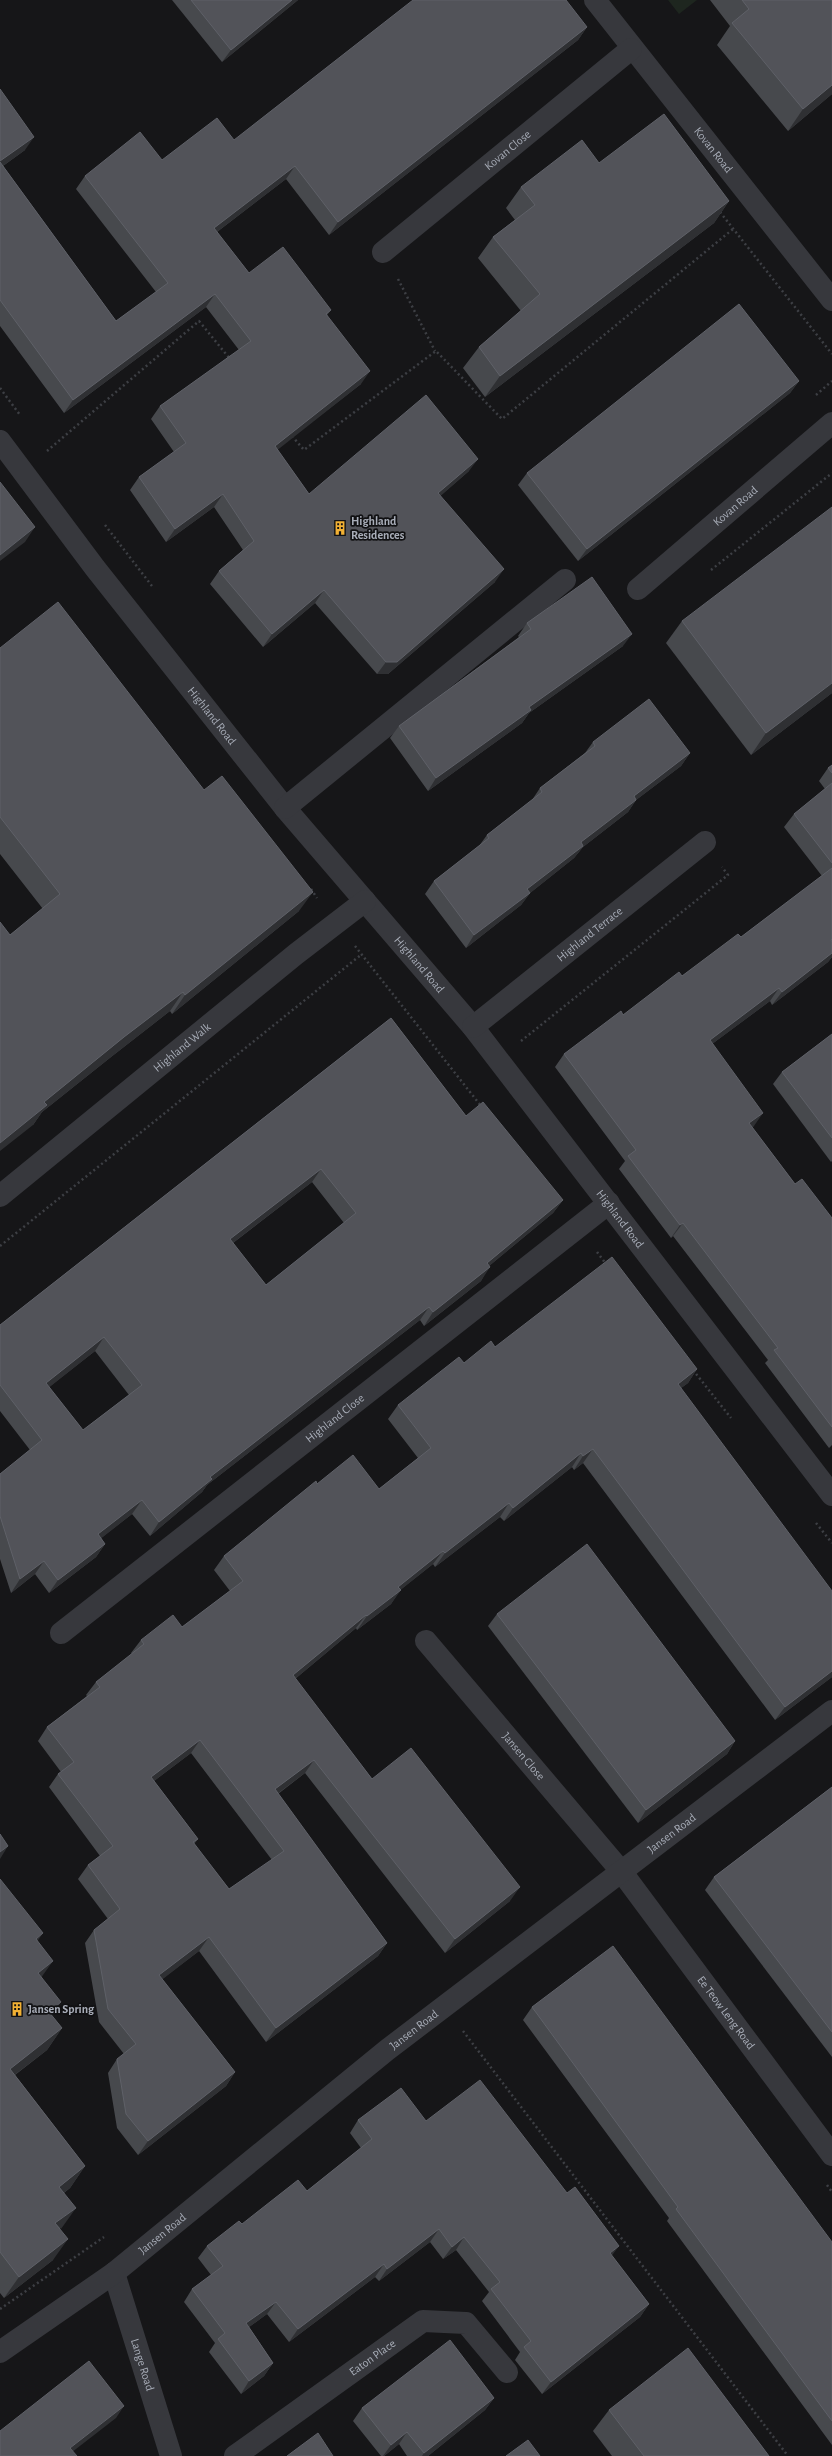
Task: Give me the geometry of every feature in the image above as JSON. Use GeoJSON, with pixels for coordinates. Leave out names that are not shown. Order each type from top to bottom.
{"type":"FeatureCollection","features":[{"type":"Feature","properties":{"kind":"street","name":"Kovan Road"},"geometry":{"type":"LineString","coordinates":[[595,0],[631,48],[832,300]]}},
{"type":"Feature","properties":{"kind":"street","name":"Kovan Close"},"geometry":{"type":"LineString","coordinates":[[384,252],[631,48]]}},
{"type":"Feature","properties":{"kind":"street","name":"Kovan Road"},"geometry":{"type":"LineString","coordinates":[[638,589],[832,423]]}},
{"type":"Feature","properties":{"kind":"street","name":"Highland Road"},"geometry":{"type":"LineString","coordinates":[[0,441],[95,568],[285,808],[473,1027],[832,1495]]}},
{"type":"Feature","properties":{"kind":"street"},"geometry":{"type":"LineString","coordinates":[[285,808],[565,580]]}},
{"type":"Feature","properties":{"kind":"street","name":"Highland Terrace"},"geometry":{"type":"LineString","coordinates":[[473,1027],[705,842]]}},
{"type":"Feature","properties":{"kind":"street","name":"Highland Walk"},"geometry":{"type":"LineString","coordinates":[[0,1196],[296,954],[365,901]]}},
{"type":"Feature","properties":{"kind":"street","name":"Highland Close"},"geometry":{"type":"LineString","coordinates":[[61,1634],[609,1203]]}},
{"type":"Feature","properties":{"kind":"street","name":"Jansen Close"},"geometry":{"type":"LineString","coordinates":[[426,1641],[621,1871]]}},
{"type":"Feature","properties":{"kind":"street","name":"Jansen Road"},"geometry":{"type":"LineString","coordinates":[[0,2352],[114,2273],[387,2050],[832,1712]]}},
{"type":"Feature","properties":{"kind":"street","name":"Ee Teow Leng Road"},"geometry":{"type":"LineString","coordinates":[[621,1871],[832,2155]]}},
{"type":"Feature","properties":{"kind":"street","name":"Lange Road"},"geometry":{"type":"LineString","coordinates":[[114,2273],[171,2456]]}},
{"type":"Feature","properties":{"kind":"street","name":"Eaton Place"},"geometry":{"type":"LineString","coordinates":[[235,2456],[423,2321],[466,2323],[507,2372]]}},
{"type":"Feature","properties":{"kind":"path"},"geometry":{"type":"LineString","coordinates":[[384,252],[436,351],[502,419],[733,229]]}},
{"type":"Feature","properties":{"kind":"path"},"geometry":{"type":"LineString","coordinates":[[47,451],[199,320],[234,364]]}},
{"type":"Feature","properties":{"kind":"path"},"geometry":{"type":"LineString","coordinates":[[289,432],[304,450],[436,351]]}},
{"type":"Feature","properties":{"kind":"path"},"geometry":{"type":"LineString","coordinates":[[517,1044],[728,875],[705,842]]}},
{"type":"Feature","properties":{"kind":"path"},"geometry":{"type":"LineString","coordinates":[[0,1246],[362,954]]}},
{"type":"Feature","properties":{"kind":"path"},"geometry":{"type":"LineString","coordinates":[[577,1227],[612,1270]]}},
{"type":"Feature","properties":{"kind":"path"},"geometry":{"type":"LineString","coordinates":[[692,1369],[732,1419]]}},
{"type":"Feature","properties":{"kind":"path"},"geometry":{"type":"LineString","coordinates":[[812,1518],[832,1542]]}},
{"type":"Feature","properties":{"kind":"path"},"geometry":{"type":"LineString","coordinates":[[459,2026],[788,2456]]}},
{"type":"Feature","properties":{"kind":"path"},"geometry":{"type":"LineString","coordinates":[[0,2309],[104,2237]]}},
{"type":"Feature","properties":{"kind":"shaded area"},"geometry":{"type":"Polygon","coordinates":[[[668,0],[697,0],[679,14],[668,0]]]}},
{"type":"Feature","properties":{"kind":"building"},"geometry":{"type":"Polygon","coordinates":[[[191,0],[292,0],[231,50],[191,0]]]}},
{"type":"Feature","properties":{"kind":"building"},"geometry":{"type":"Polygon","coordinates":[[[413,0],[566,0],[587,27],[338,222],[295,166],[214,228],[249,273],[283,247],[331,310],[326,314],[370,371],[275,446],[309,494],[426,395],[478,459],[438,493],[504,569],[397,662],[386,662],[324,590],[272,634],[219,571],[254,541],[223,494],[175,529],[139,477],[186,443],[160,406],[251,341],[215,294],[73,400],[0,300],[0,162],[116,321],[168,283],[85,176],[140,132],[162,160],[217,118],[234,140],[413,0]]]}},
{"type":"Feature","properties":{"kind":"building"},"geometry":{"type":"Polygon","coordinates":[[[742,0],[832,0],[832,85],[803,109],[732,23],[749,9],[742,0]]]}},
{"type":"Feature","properties":{"kind":"building"},"geometry":{"type":"Polygon","coordinates":[[[0,89],[34,137],[0,161],[0,89]]]}},
{"type":"Feature","properties":{"kind":"building"},"geometry":{"type":"Polygon","coordinates":[[[664,114],[729,201],[500,376],[479,347],[540,294],[493,237],[535,205],[521,187],[582,140],[599,163],[664,114]]]}},
{"type":"Feature","properties":{"kind":"building"},"geometry":{"type":"Polygon","coordinates":[[[739,304],[799,381],[587,549],[527,473],[739,304]]]}},
{"type":"Feature","properties":{"kind":"building"},"geometry":{"type":"Polygon","coordinates":[[[0,482],[35,527],[0,555],[0,482]]]}},
{"type":"Feature","properties":{"kind":"building"},"geometry":{"type":"Polygon","coordinates":[[[832,507],[832,683],[766,733],[682,621],[832,507]]]}},
{"type":"Feature","properties":{"kind":"building"},"geometry":{"type":"Polygon","coordinates":[[[592,577],[632,634],[529,707],[531,710],[436,778],[399,726],[531,629],[527,623],[592,577]]]}},
{"type":"Feature","properties":{"kind":"building"},"geometry":{"type":"Polygon","coordinates":[[[58,602],[204,790],[222,776],[313,892],[185,995],[183,992],[124,1037],[44,1102],[47,1105],[0,1143],[0,922],[10,935],[60,894],[0,817],[0,648],[58,602]]]}},
{"type":"Feature","properties":{"kind":"building"},"geometry":{"type":"Polygon","coordinates":[[[649,699],[690,753],[634,796],[636,800],[581,842],[583,846],[527,889],[530,893],[474,935],[434,881],[489,838],[487,835],[542,792],[540,788],[595,746],[593,742],[649,699]]]}},
{"type":"Feature","properties":{"kind":"building"},"geometry":{"type":"Polygon","coordinates":[[[832,765],[832,773],[828,768],[832,765]]]}},
{"type":"Feature","properties":{"kind":"building"},"geometry":{"type":"Polygon","coordinates":[[[832,783],[832,863],[794,814],[832,783]]]}},
{"type":"Feature","properties":{"kind":"building"},"geometry":{"type":"Polygon","coordinates":[[[832,868],[832,953],[782,992],[779,988],[710,1040],[763,1113],[749,1123],[795,1184],[802,1179],[832,1218],[832,1427],[774,1350],[778,1348],[683,1223],[680,1225],[628,1156],[636,1150],[564,1054],[621,1011],[623,1015],[679,972],[682,976],[738,934],[741,937],[832,868]]]}},
{"type":"Feature","properties":{"kind":"building"},"geometry":{"type":"Polygon","coordinates":[[[391,1018],[466,1116],[483,1102],[563,1200],[487,1263],[490,1267],[433,1312],[429,1307],[210,1477],[212,1479],[159,1522],[142,1500],[98,1534],[105,1544],[58,1580],[44,1561],[20,1579],[0,1516],[0,1474],[42,1440],[0,1385],[0,1325],[391,1018]],[[321,1169],[230,1239],[266,1285],[356,1213],[321,1169]],[[104,1337],[46,1383],[83,1430],[142,1385],[104,1337]]]}},
{"type":"Feature","properties":{"kind":"building"},"geometry":{"type":"Polygon","coordinates":[[[832,1034],[832,1138],[782,1072],[832,1034]]]}},
{"type":"Feature","properties":{"kind":"building"},"geometry":{"type":"Polygon","coordinates":[[[612,1257],[697,1369],[678,1384],[832,1591],[832,1671],[785,1707],[593,1449],[583,1456],[581,1453],[513,1508],[509,1503],[445,1553],[443,1551],[398,1587],[401,1590],[367,1616],[366,1615],[293,1675],[372,1779],[411,1748],[520,1887],[455,1939],[314,1760],[275,1789],[387,1943],[276,2028],[209,1937],[159,1975],[235,2072],[148,2141],[126,2114],[117,2059],[136,2044],[108,2009],[94,1930],[120,1909],[88,1865],[113,1846],[58,1774],[74,1762],[47,1727],[100,1687],[96,1682],[144,1644],[141,1640],[173,1615],[182,1627],[243,1581],[224,1556],[316,1481],[317,1484],[353,1455],[379,1489],[431,1448],[398,1405],[459,1357],[464,1363],[491,1341],[495,1347],[612,1257]],[[200,1740],[151,1777],[198,1839],[193,1842],[229,1889],[284,1851],[200,1740]]]}},
{"type":"Feature","properties":{"kind":"building"},"geometry":{"type":"Polygon","coordinates":[[[587,1544],[735,1741],[646,1810],[497,1614],[587,1544]]]}},
{"type":"Feature","properties":{"kind":"building"},"geometry":{"type":"Polygon","coordinates":[[[832,1787],[832,2032],[714,1877],[832,1787]]]}},
{"type":"Feature","properties":{"kind":"building"},"geometry":{"type":"Polygon","coordinates":[[[0,1834],[8,1846],[0,1852],[0,1834]]]}},
{"type":"Feature","properties":{"kind":"building"},"geometry":{"type":"Polygon","coordinates":[[[0,1879],[43,1933],[36,1939],[53,1961],[38,1973],[61,2002],[49,2012],[62,2028],[10,2069],[85,2166],[59,2187],[76,2208],[55,2223],[68,2239],[19,2277],[0,2252],[0,1879]]]}},
{"type":"Feature","properties":{"kind":"building"},"geometry":{"type":"Polygon","coordinates":[[[613,1946],[832,2242],[832,2421],[676,2209],[678,2207],[532,2007],[613,1946]]]}},
{"type":"Feature","properties":{"kind":"building"},"geometry":{"type":"Polygon","coordinates":[[[480,2080],[567,2193],[575,2187],[619,2246],[610,2253],[649,2304],[551,2382],[524,2347],[531,2341],[491,2289],[500,2282],[464,2237],[452,2247],[439,2229],[387,2269],[384,2264],[298,2329],[276,2302],[246,2323],[273,2363],[249,2381],[218,2339],[225,2333],[192,2289],[223,2266],[207,2246],[239,2221],[242,2224],[298,2180],[307,2191],[372,2139],[358,2120],[401,2088],[426,2121],[480,2080]]]}},
{"type":"Feature","properties":{"kind":"building"},"geometry":{"type":"Polygon","coordinates":[[[450,2340],[494,2398],[424,2453],[407,2432],[391,2445],[362,2408],[450,2340]]]}},
{"type":"Feature","properties":{"kind":"building"},"geometry":{"type":"Polygon","coordinates":[[[688,2348],[769,2456],[644,2456],[609,2410],[688,2348]]]}},
{"type":"Feature","properties":{"kind":"building"},"geometry":{"type":"Polygon","coordinates":[[[89,2361],[124,2406],[70,2448],[77,2456],[0,2456],[0,2431],[89,2361]]]}},
{"type":"Feature","properties":{"kind":"building"},"geometry":{"type":"Polygon","coordinates":[[[318,2433],[333,2456],[287,2456],[318,2433]]]}},
{"type":"Feature","properties":{"kind":"building"},"geometry":{"type":"Polygon","coordinates":[[[528,2440],[540,2456],[506,2456],[528,2440]]]}},
{"type":"Feature","properties":{"kind":"place","name":"Highland Residences"},"geometry":{"type":"Point","coordinates":[340,528]}},
{"type":"Feature","properties":{"kind":"place","name":"Jansen Spring"},"geometry":{"type":"Point","coordinates":[17,2009]}}]}
